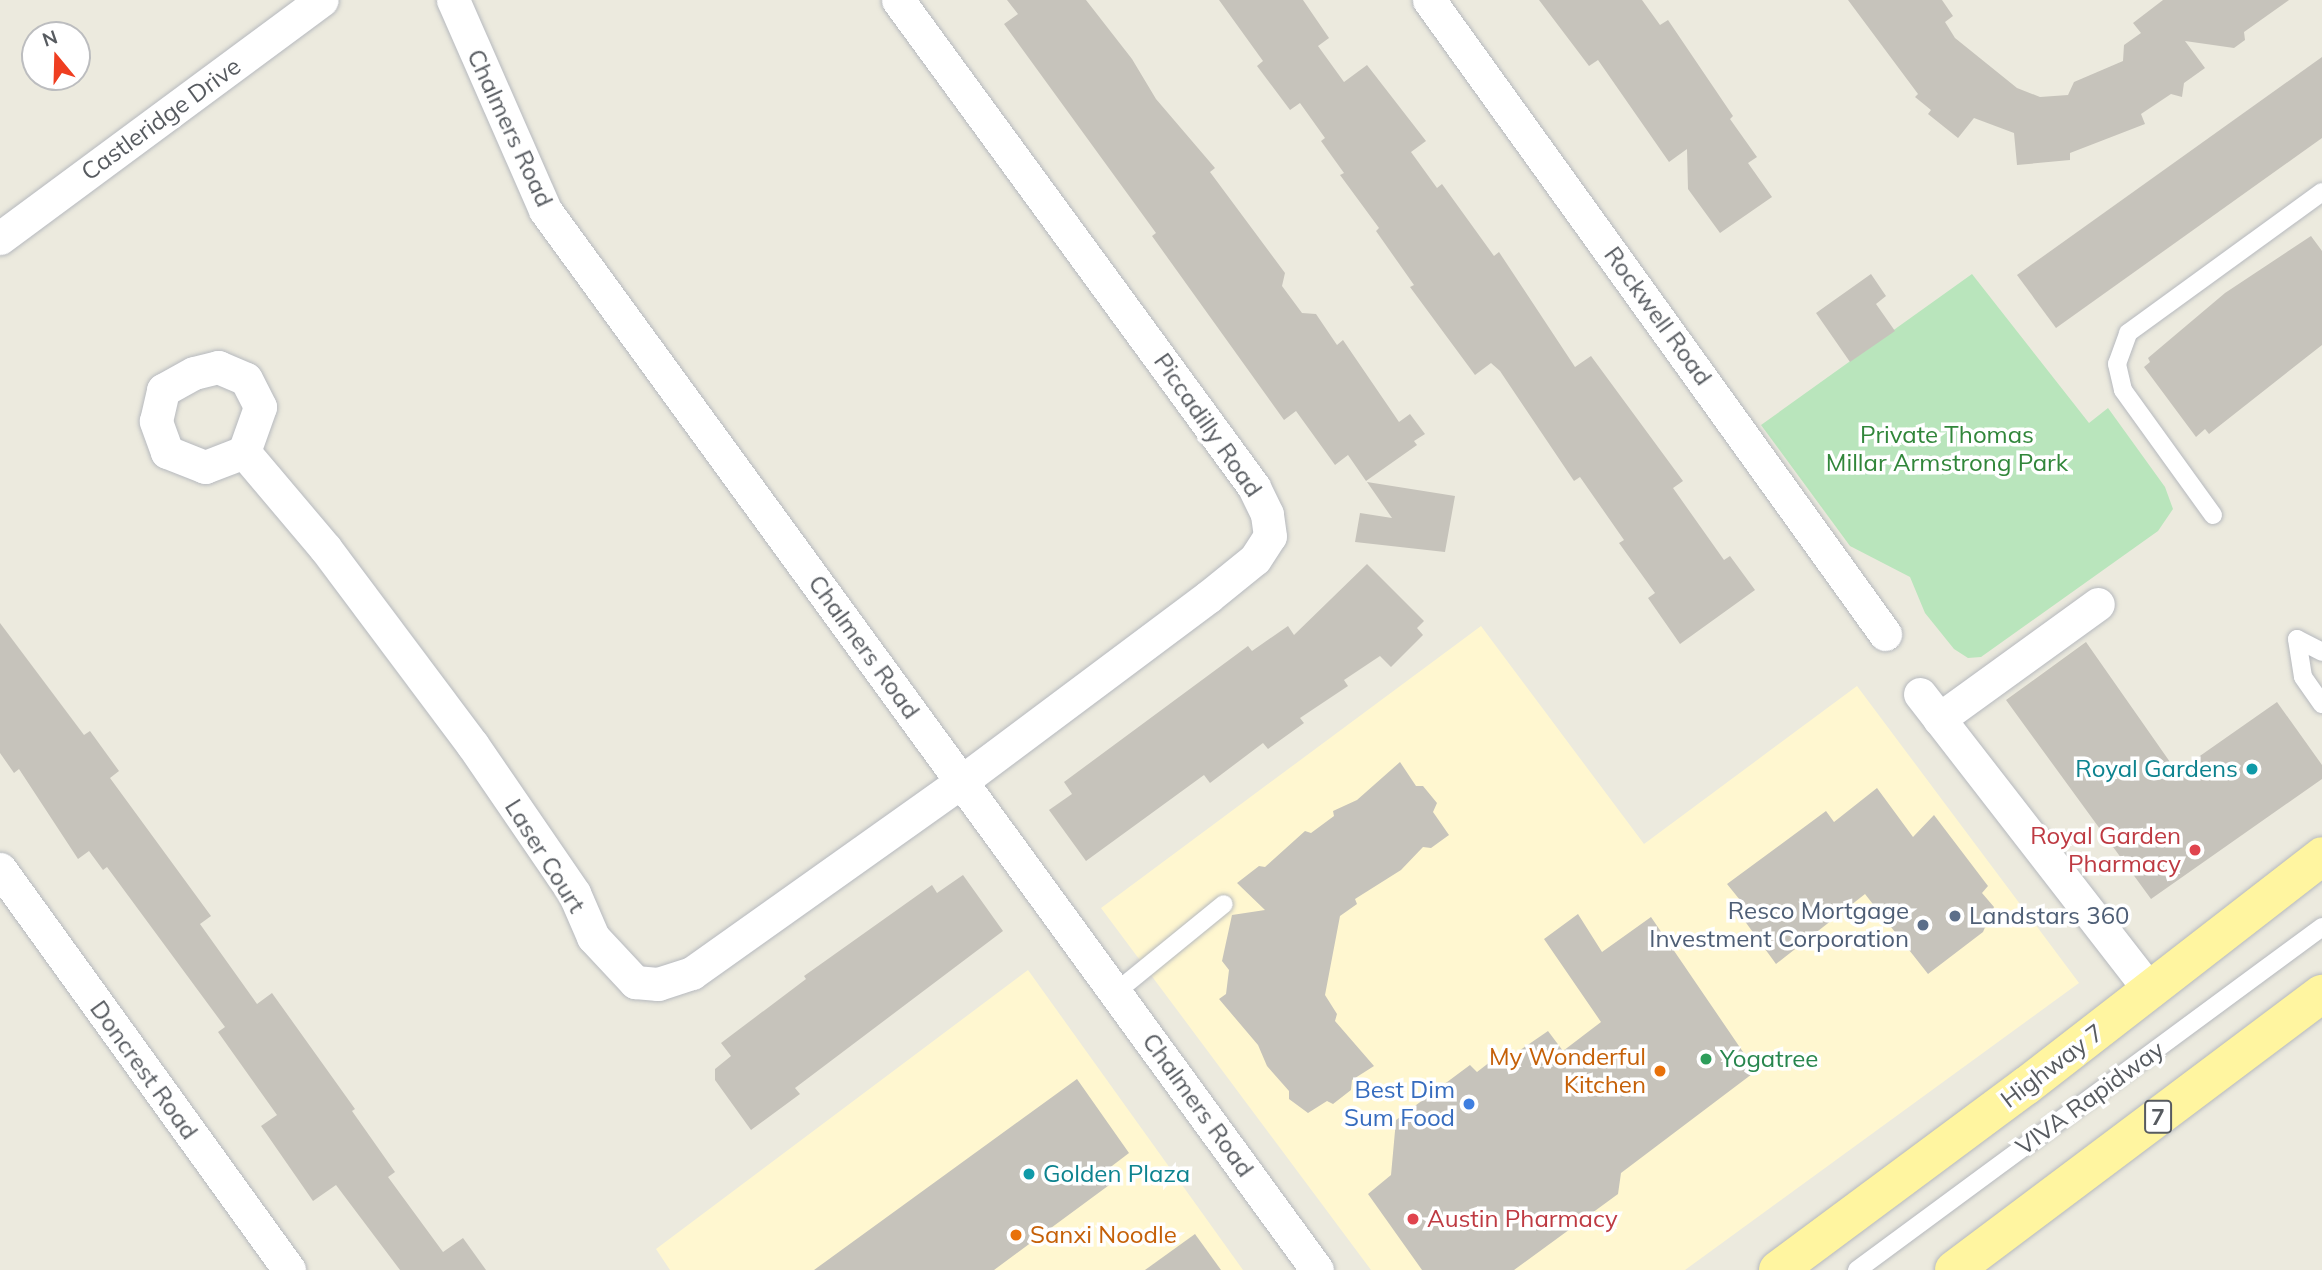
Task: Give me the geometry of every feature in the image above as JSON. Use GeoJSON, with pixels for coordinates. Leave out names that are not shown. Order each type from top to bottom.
{"type":"FeatureCollection","features":[{"type":"Feature","properties":{"kind":"main road","name":"Highway 7"},"geometry":{"type":"LineString","coordinates":[[1778,1270],[2150,990],[2322,856]]}},
{"type":"Feature","properties":{"kind":"main road","name":"7"},"geometry":{"type":"LineString","coordinates":[[1954,1270],[2322,994]]}},
{"type":"Feature","properties":{"kind":"street","name":"Castleridge Drive"},"geometry":{"type":"LineString","coordinates":[[2,232],[322,0]]}},
{"type":"Feature","properties":{"kind":"street","name":"Chalmers Road"},"geometry":{"type":"LineString","coordinates":[[453,0],[545,210],[1318,1270]]}},
{"type":"Feature","properties":{"kind":"street","name":"Piccadilly Road"},"geometry":{"type":"LineString","coordinates":[[898,0],[1247,477],[1262,501],[1270,526],[1266,547],[1255,559],[962,781]]}},
{"type":"Feature","properties":{"kind":"street","name":"Rockwell Road"},"geometry":{"type":"LineString","coordinates":[[1429,0],[1885,634]]}},
{"type":"Feature","properties":{"kind":"street","name":"Laser Court"},"geometry":{"type":"LineString","coordinates":[[244,452],[327,549],[472,744],[574,893],[593,937],[635,982],[659,984],[692,973],[962,781]]}},
{"type":"Feature","properties":{"kind":"street"},"geometry":{"type":"LineString","coordinates":[[2098,604],[1930,706],[2150,990]]}},
{"type":"Feature","properties":{"kind":"street","name":"Doncrest Road"},"geometry":{"type":"LineString","coordinates":[[0,869],[289,1270]]}},
{"type":"Feature","properties":{"kind":"lane"},"geometry":{"type":"LineString","coordinates":[[2213,515],[2123,390],[2117,364],[2128,333],[2322,192]]}},
{"type":"Feature","properties":{"kind":"lane"},"geometry":{"type":"LineString","coordinates":[[2322,652],[2297,639],[2303,677],[2322,704]]}},
{"type":"Feature","properties":{"kind":"lane"},"geometry":{"type":"LineString","coordinates":[[1116,992],[1224,904]]}},
{"type":"Feature","properties":{"kind":"lane","name":"VIVA Rapidway"},"geometry":{"type":"LineString","coordinates":[[1857,1270],[2322,927]]}},
{"type":"Feature","properties":{"kind":"shaded area"},"geometry":{"type":"Polygon","coordinates":[[[1481,626],[1644,844],[1857,686],[2079,983],[1685,1270],[1371,1270],[1101,908],[1481,626]]]}},
{"type":"Feature","properties":{"kind":"shaded area"},"geometry":{"type":"Polygon","coordinates":[[[1028,970],[1243,1270],[670,1270],[656,1249],[1028,970]]]}},
{"type":"Feature","properties":{"kind":"green space","name":"Private Thomas Millar Armstrong Park"},"geometry":{"type":"Polygon","coordinates":[[[1972,274],[2089,423],[2108,408],[2165,487],[2173,509],[2158,531],[1981,657],[1968,658],[1954,649],[1925,613],[1910,577],[1850,546],[1761,425],[1972,274]]]}},
{"type":"Feature","properties":{"kind":"building"},"geometry":{"type":"Polygon","coordinates":[[[1007,0],[1086,0],[1132,59],[1156,99],[1215,168],[1210,172],[1285,273],[1282,286],[1302,313],[1316,314],[1337,345],[1343,340],[1399,422],[1410,414],[1425,434],[1414,441],[1417,445],[1366,481],[1348,455],[1335,465],[1296,411],[1284,420],[1152,236],[1156,233],[1004,24],[1018,14],[1007,0]]]}},
{"type":"Feature","properties":{"kind":"building"},"geometry":{"type":"Polygon","coordinates":[[[1219,0],[1303,0],[1329,38],[1318,46],[1344,82],[1367,65],[1426,141],[1411,152],[1437,188],[1442,184],[1494,256],[1499,252],[1575,367],[1591,356],[1683,481],[1673,488],[1724,560],[1730,556],[1755,590],[1680,644],[1648,598],[1655,593],[1619,543],[1624,540],[1580,477],[1574,481],[1500,371],[1491,363],[1475,375],[1410,287],[1414,285],[1376,231],[1379,228],[1340,175],[1344,173],[1321,141],[1325,138],[1300,103],[1290,110],[1257,66],[1263,61],[1219,0]]]}},
{"type":"Feature","properties":{"kind":"building"},"geometry":{"type":"Polygon","coordinates":[[[1539,0],[1642,0],[1660,25],[1668,20],[1733,116],[1730,119],[1757,157],[1748,163],[1772,197],[1720,233],[1688,189],[1687,149],[1669,162],[1598,60],[1589,66],[1539,0]]]}},
{"type":"Feature","properties":{"kind":"building"},"geometry":{"type":"Polygon","coordinates":[[[1848,0],[1942,0],[1953,16],[1945,22],[1955,38],[2017,88],[2040,97],[2068,95],[2074,82],[2123,61],[2124,45],[2141,33],[2133,23],[2163,0],[2289,0],[2244,32],[2245,40],[2234,48],[2185,41],[2205,68],[2184,83],[2182,97],[2171,94],[2141,114],[2145,124],[2070,153],[2070,160],[2017,165],[2014,133],[1974,118],[1958,138],[1928,114],[1931,110],[1915,97],[1918,94],[1848,0]]]}},
{"type":"Feature","properties":{"kind":"building"},"geometry":{"type":"Polygon","coordinates":[[[2322,57],[2322,138],[2056,328],[2017,275],[2322,57]]]}},
{"type":"Feature","properties":{"kind":"building"},"geometry":{"type":"Polygon","coordinates":[[[2311,236],[2322,251],[2322,345],[2209,434],[2205,429],[2196,437],[2144,367],[2150,362],[2148,358],[2225,293],[2311,236]]]}},
{"type":"Feature","properties":{"kind":"building"},"geometry":{"type":"Polygon","coordinates":[[[1871,274],[1886,296],[1876,304],[1895,331],[1850,362],[1816,313],[1871,274]]]}},
{"type":"Feature","properties":{"kind":"building"},"geometry":{"type":"Polygon","coordinates":[[[1367,482],[1455,496],[1445,552],[1355,542],[1360,513],[1392,518],[1367,482]]]}},
{"type":"Feature","properties":{"kind":"building"},"geometry":{"type":"Polygon","coordinates":[[[1367,564],[1424,621],[1417,628],[1423,635],[1391,667],[1380,656],[1344,680],[1348,686],[1300,718],[1304,723],[1268,749],[1263,743],[1210,783],[1204,775],[1086,861],[1049,810],[1072,794],[1064,782],[1248,646],[1252,651],[1288,626],[1294,635],[1367,564]]]}},
{"type":"Feature","properties":{"kind":"building"},"geometry":{"type":"Polygon","coordinates":[[[0,623],[84,735],[90,731],[119,771],[110,778],[211,916],[200,924],[257,1004],[272,993],[355,1109],[352,1111],[395,1172],[388,1177],[443,1252],[463,1238],[486,1270],[400,1270],[336,1185],[313,1201],[261,1126],[277,1115],[218,1032],[225,1027],[107,867],[103,870],[89,851],[78,859],[19,769],[14,773],[0,753],[0,623]]]}},
{"type":"Feature","properties":{"kind":"building","name":"Royal Gardens"},"geometry":{"type":"Polygon","coordinates":[[[2086,642],[2177,772],[2277,702],[2322,765],[2322,779],[2151,899],[2006,700],[2086,642]]]}},
{"type":"Feature","properties":{"kind":"building"},"geometry":{"type":"Polygon","coordinates":[[[1400,762],[1416,786],[1423,786],[1437,803],[1433,812],[1449,835],[1431,848],[1423,847],[1401,870],[1355,899],[1357,904],[1340,916],[1325,995],[1337,1014],[1335,1021],[1374,1066],[1352,1080],[1351,1090],[1333,1104],[1327,1101],[1308,1113],[1289,1099],[1289,1091],[1267,1066],[1258,1045],[1219,999],[1226,994],[1229,970],[1222,961],[1232,915],[1265,910],[1237,883],[1259,866],[1265,867],[1305,831],[1311,833],[1334,816],[1333,811],[1357,800],[1400,762]]]}},
{"type":"Feature","properties":{"kind":"building"},"geometry":{"type":"Polygon","coordinates":[[[1877,788],[1913,837],[1934,815],[1988,886],[1982,893],[1994,907],[1983,932],[1928,974],[1865,894],[1776,964],[1736,909],[1744,905],[1727,884],[1826,811],[1834,822],[1877,788]]]}},
{"type":"Feature","properties":{"kind":"building"},"geometry":{"type":"Polygon","coordinates":[[[963,875],[1003,931],[795,1088],[800,1094],[751,1130],[715,1080],[715,1069],[731,1056],[721,1043],[806,979],[804,976],[932,885],[937,893],[963,875]]]}},
{"type":"Feature","properties":{"kind":"building"},"geometry":{"type":"Polygon","coordinates":[[[1578,914],[1602,952],[1651,917],[1756,1071],[1621,1173],[1618,1194],[1514,1270],[1422,1270],[1368,1194],[1391,1175],[1396,1120],[1470,1065],[1477,1072],[1508,1048],[1513,1055],[1548,1031],[1563,1051],[1601,1022],[1544,939],[1578,914]]]}},
{"type":"Feature","properties":{"kind":"building","name":"Golden Plaza"},"geometry":{"type":"Polygon","coordinates":[[[1077,1079],[1129,1153],[1108,1169],[1116,1180],[994,1270],[814,1270],[1077,1079]]]}},
{"type":"Feature","properties":{"kind":"building"},"geometry":{"type":"Polygon","coordinates":[[[1195,1234],[1221,1270],[1145,1270],[1195,1234]]]}},
{"type":"Feature","properties":{"kind":"place","name":"Royal Gardens"},"geometry":{"type":"Point","coordinates":[2252,769]}},
{"type":"Feature","properties":{"kind":"place","name":"Royal Garden Pharmacy"},"geometry":{"type":"Point","coordinates":[2195,850]}},
{"type":"Feature","properties":{"kind":"place","name":"Landstars 360"},"geometry":{"type":"Point","coordinates":[1955,916]}},
{"type":"Feature","properties":{"kind":"place","name":"Resco Mortgage Investment Corporation"},"geometry":{"type":"Point","coordinates":[1923,925]}},
{"type":"Feature","properties":{"kind":"place","name":"Yogatree"},"geometry":{"type":"Point","coordinates":[1706,1059]}},
{"type":"Feature","properties":{"kind":"place","name":"My Wonderful Kitchen"},"geometry":{"type":"Point","coordinates":[1660,1071]}},
{"type":"Feature","properties":{"kind":"place","name":"Best Dim Sum Food"},"geometry":{"type":"Point","coordinates":[1469,1104]}},
{"type":"Feature","properties":{"kind":"place","name":"Golden Plaza"},"geometry":{"type":"Point","coordinates":[1029,1174]}},
{"type":"Feature","properties":{"kind":"place","name":"Austin Pharmacy"},"geometry":{"type":"Point","coordinates":[1413,1219]}},
{"type":"Feature","properties":{"kind":"place","name":"Sanxi Noodle"},"geometry":{"type":"Point","coordinates":[1016,1235]}}]}
